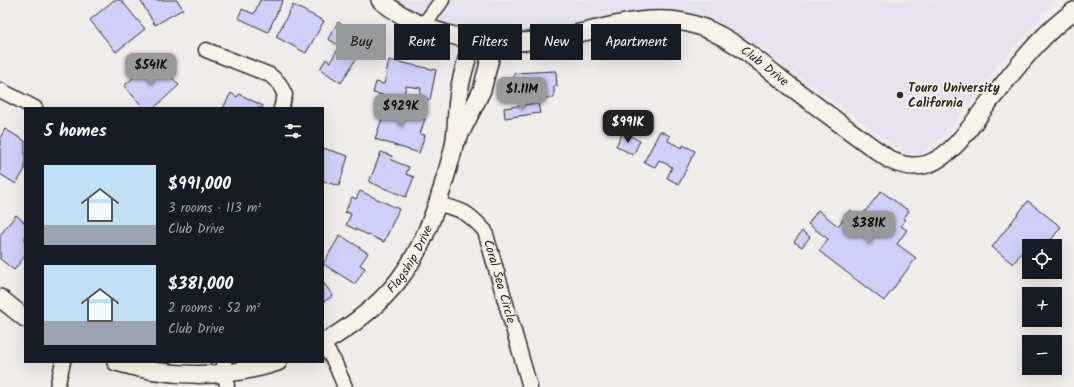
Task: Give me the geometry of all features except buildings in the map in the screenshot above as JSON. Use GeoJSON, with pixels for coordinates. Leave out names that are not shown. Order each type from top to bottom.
{"type":"FeatureCollection","features":[{"type":"Feature","properties":{"kind":"street","name":"Club Drive"},"geometry":{"type":"LineString","coordinates":[[380,0],[397,13],[419,24]]}},
{"type":"Feature","properties":{"kind":"street"},"geometry":{"type":"LineString","coordinates":[[424,24],[442,0]]}},
{"type":"Feature","properties":{"kind":"street","name":"Club Drive"},"geometry":{"type":"LineString","coordinates":[[522,42],[545,40],[652,20],[673,20],[705,28],[736,45],[890,160],[907,166],[928,164],[952,149],[1026,56],[1044,36],[1074,11]]}},
{"type":"Feature","properties":{"kind":"street"},"geometry":{"type":"LineString","coordinates":[[206,50],[270,75],[279,83],[285,95],[281,107]]}},
{"type":"Feature","properties":{"kind":"street","name":"Flagship Drive"},"geometry":{"type":"LineString","coordinates":[[455,144],[461,83],[467,60]]}},
{"type":"Feature","properties":{"kind":"street","name":"Flagship Drive"},"geometry":{"type":"LineString","coordinates":[[324,343],[362,318],[396,285],[418,251],[428,231],[455,144],[482,90],[490,60]]}},
{"type":"Feature","properties":{"kind":"street"},"geometry":{"type":"LineString","coordinates":[[0,90],[33,107]]}},
{"type":"Feature","properties":{"kind":"street","name":"Coral Sea Circle"},"geometry":{"type":"LineString","coordinates":[[437,204],[458,209],[469,214],[485,230],[530,387]]}},
{"type":"Feature","properties":{"kind":"street"},"geometry":{"type":"LineString","coordinates":[[0,298],[24,317]]}},
{"type":"Feature","properties":{"kind":"street"},"geometry":{"type":"LineString","coordinates":[[324,346],[334,361],[345,387]]}},
{"type":"Feature","properties":{"kind":"street"},"geometry":{"type":"LineString","coordinates":[[57,387],[63,363]]}},
{"type":"Feature","properties":{"kind":"street"},"geometry":{"type":"LineString","coordinates":[[120,363],[160,372],[226,374],[274,363]]}},
{"type":"Feature","properties":{"kind":"shaded area","name":"Touro University California"},"geometry":{"type":"Polygon","coordinates":[[[390,0],[1055,0],[996,68],[943,138],[919,154],[905,153],[751,42],[684,12],[657,10],[579,24],[530,24],[530,34],[522,35],[522,24],[458,24],[458,28],[450,26],[450,24],[438,23],[390,0]]]}},
{"type":"Feature","properties":{"kind":"place","name":"Touro University California"},"geometry":{"type":"Point","coordinates":[900,95]}}]}
